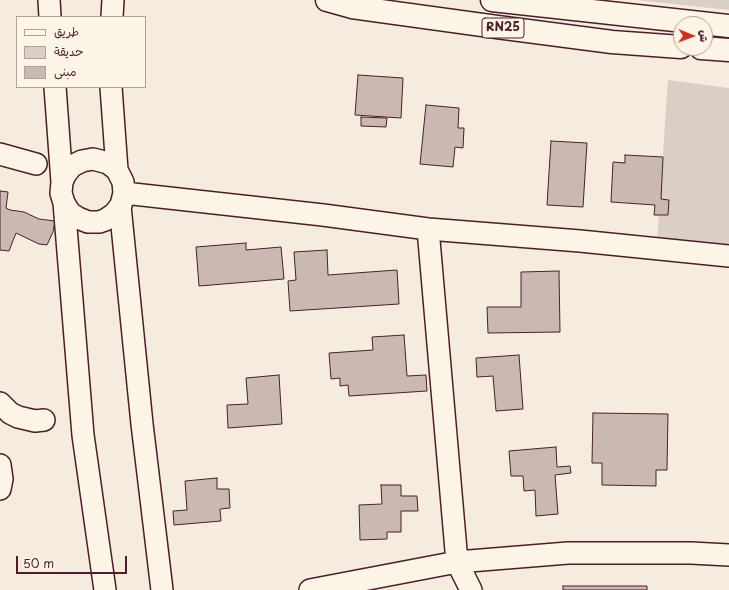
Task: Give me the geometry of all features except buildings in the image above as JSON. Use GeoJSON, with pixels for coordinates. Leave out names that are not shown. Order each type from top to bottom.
{"type":"FeatureCollection","features":[{"type":"Feature","properties":{"kind":"main road","name":"RN25"},"geometry":{"type":"LineString","coordinates":[[327,0],[352,7],[497,27],[612,42],[673,46]]}},
{"type":"Feature","properties":{"kind":"main road","name":"RN25"},"geometry":{"type":"LineString","coordinates":[[492,0],[729,26]]}},
{"type":"Feature","properties":{"kind":"main road"},"geometry":{"type":"LineString","coordinates":[[713,49],[729,50]]}},
{"type":"Feature","properties":{"kind":"street"},"geometry":{"type":"LineString","coordinates":[[49,0],[50,16]]}},
{"type":"Feature","properties":{"kind":"street"},"geometry":{"type":"LineString","coordinates":[[112,16],[113,0]]}},
{"type":"Feature","properties":{"kind":"street"},"geometry":{"type":"LineString","coordinates":[[729,39],[729,50]]}},
{"type":"Feature","properties":{"kind":"street"},"geometry":{"type":"LineString","coordinates":[[55,88],[62,182],[61,193],[64,203],[83,435],[105,590]]}},
{"type":"Feature","properties":{"kind":"street"},"geometry":{"type":"LineString","coordinates":[[111,88],[117,170],[123,182],[122,200],[142,424],[162,590]]}},
{"type":"Feature","properties":{"kind":"street"},"geometry":{"type":"LineString","coordinates":[[0,154],[36,164]]}},
{"type":"Feature","properties":{"kind":"street"},"geometry":{"type":"LineString","coordinates":[[62,182],[72,166],[82,161],[93,159],[98,160],[108,163],[117,170]]}},
{"type":"Feature","properties":{"kind":"street"},"geometry":{"type":"LineString","coordinates":[[64,203],[70,213],[78,218],[88,222],[99,222],[106,220],[114,214],[122,200]]}},
{"type":"Feature","properties":{"kind":"street"},"geometry":{"type":"LineString","coordinates":[[122,200],[323,214],[428,229],[580,241],[729,256]]}},
{"type":"Feature","properties":{"kind":"street"},"geometry":{"type":"LineString","coordinates":[[428,229],[457,562],[471,590]]}},
{"type":"Feature","properties":{"kind":"street"},"geometry":{"type":"LineString","coordinates":[[3,414],[27,420],[44,420]]}},
{"type":"Feature","properties":{"kind":"street"},"geometry":{"type":"LineString","coordinates":[[0,465],[2,479],[0,489]]}},
{"type":"Feature","properties":{"kind":"street"},"geometry":{"type":"LineString","coordinates":[[310,590],[457,562],[568,553],[691,553],[729,555]]}},
{"type":"Feature","properties":{"kind":"green space"},"geometry":{"type":"Polygon","coordinates":[[[636,0],[729,0],[729,10],[636,0]]]}},
{"type":"Feature","properties":{"kind":"green space"},"geometry":{"type":"Polygon","coordinates":[[[668,80],[729,88],[729,250],[657,241],[668,80]]]}}]}
